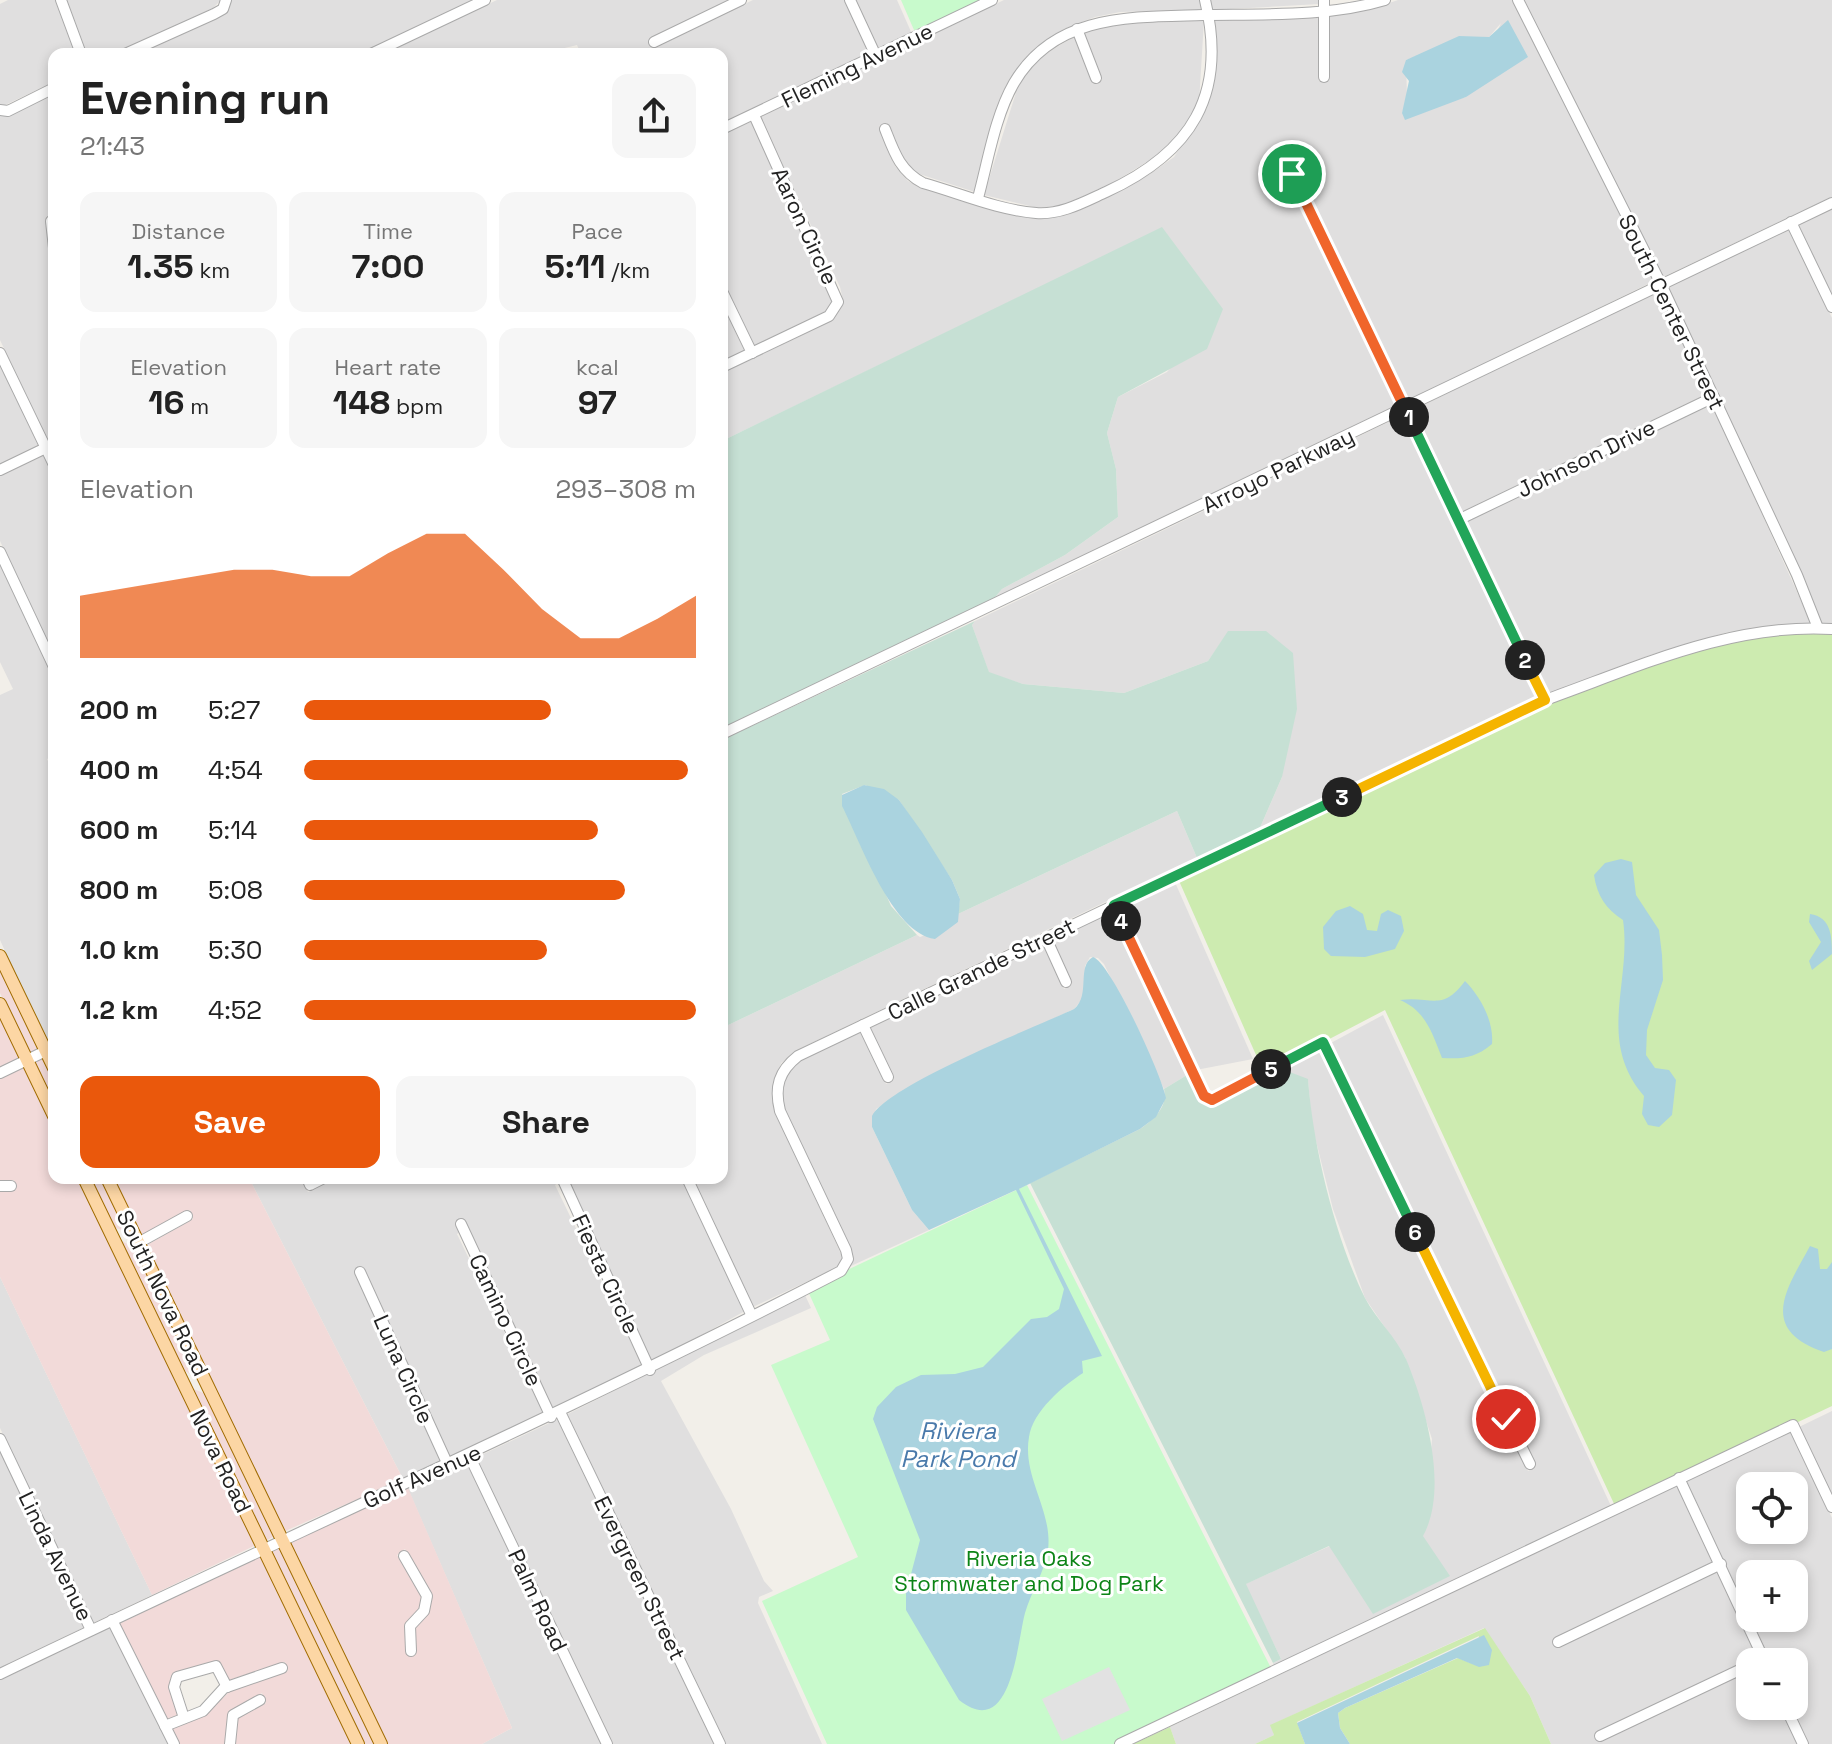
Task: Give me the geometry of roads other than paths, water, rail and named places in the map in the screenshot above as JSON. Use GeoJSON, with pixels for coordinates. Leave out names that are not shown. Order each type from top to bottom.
{"type":"FeatureCollection","features":[{"type":"Feature","properties":{"kind":"main road"},"geometry":{"type":"LineString","coordinates":[[0,956],[48,1045]]}},
{"type":"Feature","properties":{"kind":"main road"},"geometry":{"type":"LineString","coordinates":[[0,1004],[48,1104]]}},
{"type":"Feature","properties":{"kind":"main road","name":"Nova Road"},"geometry":{"type":"LineString","coordinates":[[87,1184],[358,1744]]}},
{"type":"Feature","properties":{"kind":"main road","name":"South Nova Road"},"geometry":{"type":"LineString","coordinates":[[110,1184],[281,1539]]}},
{"type":"Feature","properties":{"kind":"main road"},"geometry":{"type":"LineString","coordinates":[[110,1231],[139,1244]]}},
{"type":"Feature","properties":{"kind":"main road"},"geometry":{"type":"LineString","coordinates":[[178,1371],[193,1383],[209,1389]]}},
{"type":"Feature","properties":{"kind":"main road"},"geometry":{"type":"LineString","coordinates":[[281,1539],[381,1744]]}},
{"type":"Feature","properties":{"kind":"street"},"geometry":{"type":"LineString","coordinates":[[61,0],[79,48]]}},
{"type":"Feature","properties":{"kind":"street"},"geometry":{"type":"LineString","coordinates":[[138,48],[214,14],[223,9],[226,0]]}},
{"type":"Feature","properties":{"kind":"street"},"geometry":{"type":"LineString","coordinates":[[384,48],[485,0]]}},
{"type":"Feature","properties":{"kind":"street"},"geometry":{"type":"LineString","coordinates":[[654,42],[741,0]]}},
{"type":"Feature","properties":{"kind":"street"},"geometry":{"type":"LineString","coordinates":[[850,0],[876,56]]}},
{"type":"Feature","properties":{"kind":"street","name":"Fleming Avenue"},"geometry":{"type":"LineString","coordinates":[[728,126],[992,0]]}},
{"type":"Feature","properties":{"kind":"street"},"geometry":{"type":"LineString","coordinates":[[885,129],[899,162],[910,176],[1038,213],[1066,210],[1118,186],[1172,153],[1203,105],[1208,70],[1209,15],[1205,0]]}},
{"type":"Feature","properties":{"kind":"street"},"geometry":{"type":"LineString","coordinates":[[978,198],[1014,84],[1036,54],[1077,29],[1120,17],[1209,15],[1385,0]]}},
{"type":"Feature","properties":{"kind":"street","name":"South Center Street"},"geometry":{"type":"LineString","coordinates":[[1518,0],[1661,284],[1818,628]]}},
{"type":"Feature","properties":{"kind":"street"},"geometry":{"type":"LineString","coordinates":[[1324,77],[1325,5]]}},
{"type":"Feature","properties":{"kind":"street"},"geometry":{"type":"LineString","coordinates":[[1077,29],[1096,78]]}},
{"type":"Feature","properties":{"kind":"street"},"geometry":{"type":"LineString","coordinates":[[0,110],[8,111],[48,91]]}},
{"type":"Feature","properties":{"kind":"street","name":"Aaron Circle"},"geometry":{"type":"LineString","coordinates":[[728,364],[829,316],[838,302],[754,115]]}},
{"type":"Feature","properties":{"kind":"street"},"geometry":{"type":"LineString","coordinates":[[1292,174],[1545,700]]}},
{"type":"Feature","properties":{"kind":"street","name":"Arroyo Parkway"},"geometry":{"type":"LineString","coordinates":[[728,731],[1832,203]]}},
{"type":"Feature","properties":{"kind":"street"},"geometry":{"type":"LineString","coordinates":[[1791,222],[1832,307]]}},
{"type":"Feature","properties":{"kind":"street"},"geometry":{"type":"LineString","coordinates":[[728,303],[752,353]]}},
{"type":"Feature","properties":{"kind":"street"},"geometry":{"type":"LineString","coordinates":[[0,353],[48,442]]}},
{"type":"Feature","properties":{"kind":"street","name":"Johnson Drive"},"geometry":{"type":"LineString","coordinates":[[1458,520],[1714,397]]}},
{"type":"Feature","properties":{"kind":"street"},"geometry":{"type":"LineString","coordinates":[[0,470],[48,447]]}},
{"type":"Feature","properties":{"kind":"street"},"geometry":{"type":"LineString","coordinates":[[0,552],[48,654]]}},
{"type":"Feature","properties":{"kind":"street","name":"Calle Grande Street"},"geometry":{"type":"LineString","coordinates":[[841,1271],[848,1259],[846,1250],[780,1111],[776,1095],[779,1079],[792,1061],[1545,700],[1651,660],[1729,637],[1832,629]]}},
{"type":"Feature","properties":{"kind":"street"},"geometry":{"type":"LineString","coordinates":[[1114,905],[1198,1088],[1212,1100],[1323,1042],[1530,1464]]}},
{"type":"Feature","properties":{"kind":"street"},"geometry":{"type":"LineString","coordinates":[[1046,938],[1066,982]]}},
{"type":"Feature","properties":{"kind":"street"},"geometry":{"type":"LineString","coordinates":[[863,1025],[888,1077]]}},
{"type":"Feature","properties":{"kind":"street"},"geometry":{"type":"LineString","coordinates":[[0,1073],[48,1050]]}},
{"type":"Feature","properties":{"kind":"street","name":"Fiesta Circle"},"geometry":{"type":"LineString","coordinates":[[565,1184],[650,1370]]}},
{"type":"Feature","properties":{"kind":"street"},"geometry":{"type":"LineString","coordinates":[[690,1184],[751,1314]]}},
{"type":"Feature","properties":{"kind":"street"},"geometry":{"type":"LineString","coordinates":[[139,1244],[187,1216]]}},
{"type":"Feature","properties":{"kind":"street","name":"Camino Circle"},"geometry":{"type":"LineString","coordinates":[[461,1224],[555,1414]]}},
{"type":"Feature","properties":{"kind":"street","name":"Golf Avenue"},"geometry":{"type":"LineString","coordinates":[[0,1674],[263,1547],[650,1370],[751,1314],[841,1271]]}},
{"type":"Feature","properties":{"kind":"street","name":"Luna Circle"},"geometry":{"type":"LineString","coordinates":[[360,1272],[448,1465]]}},
{"type":"Feature","properties":{"kind":"street","name":"Evergreen Street"},"geometry":{"type":"LineString","coordinates":[[555,1414],[720,1744]]}},
{"type":"Feature","properties":{"kind":"street"},"geometry":{"type":"LineString","coordinates":[[1120,1744],[1793,1425],[1832,1507]]}},
{"type":"Feature","properties":{"kind":"street","name":"Linda Avenue"},"geometry":{"type":"LineString","coordinates":[[0,1439],[91,1630]]}},
{"type":"Feature","properties":{"kind":"street","name":"Palm Road"},"geometry":{"type":"LineString","coordinates":[[469,1455],[607,1744]]}},
{"type":"Feature","properties":{"kind":"street"},"geometry":{"type":"LineString","coordinates":[[1679,1478],[1721,1564],[1757,1648]]}},
{"type":"Feature","properties":{"kind":"street"},"geometry":{"type":"LineString","coordinates":[[404,1556],[427,1596],[424,1611],[410,1626],[411,1651]]}},
{"type":"Feature","properties":{"kind":"street"},"geometry":{"type":"LineString","coordinates":[[1558,1642],[1721,1564]]}},
{"type":"Feature","properties":{"kind":"street"},"geometry":{"type":"LineString","coordinates":[[112,1620],[174,1744]]}},
{"type":"Feature","properties":{"kind":"street"},"geometry":{"type":"LineString","coordinates":[[184,1718],[174,1687],[177,1677],[216,1666],[227,1687]]}},
{"type":"Feature","properties":{"kind":"street"},"geometry":{"type":"LineString","coordinates":[[165,1726],[203,1711],[227,1687],[282,1668]]}},
{"type":"Feature","properties":{"kind":"street"},"geometry":{"type":"LineString","coordinates":[[1600,1736],[1736,1672]]}},
{"type":"Feature","properties":{"kind":"street"},"geometry":{"type":"LineString","coordinates":[[230,1744],[233,1715],[260,1700]]}},
{"type":"Feature","properties":{"kind":"street"},"geometry":{"type":"LineString","coordinates":[[1792,1720],[1803,1744]]}},
{"type":"Feature","properties":{"kind":"water"},"geometry":{"type":"Polygon","coordinates":[[[1508,20],[1528,57],[1466,97],[1405,120],[1402,113],[1409,81],[1402,72],[1406,60],[1459,36],[1489,37],[1508,20]]]}},
{"type":"Feature","properties":{"kind":"water"},"geometry":{"type":"Polygon","coordinates":[[[864,785],[884,789],[899,800],[952,880],[960,899],[958,922],[935,939],[919,933],[905,921],[868,863],[842,806],[842,795],[864,785]]]}},
{"type":"Feature","properties":{"kind":"water"},"geometry":{"type":"Polygon","coordinates":[[[1621,859],[1632,862],[1636,895],[1659,930],[1663,980],[1647,1030],[1646,1055],[1655,1068],[1669,1070],[1676,1080],[1672,1115],[1659,1127],[1648,1125],[1642,1114],[1644,1096],[1630,1075],[1622,1054],[1619,1011],[1625,943],[1623,920],[1603,901],[1594,875],[1605,863],[1621,859]]]}},
{"type":"Feature","properties":{"kind":"water"},"geometry":{"type":"Polygon","coordinates":[[[1350,906],[1363,914],[1367,930],[1377,931],[1381,914],[1388,910],[1401,916],[1404,931],[1395,949],[1365,957],[1331,956],[1324,949],[1323,927],[1336,911],[1350,906]]]}},
{"type":"Feature","properties":{"kind":"water"},"geometry":{"type":"Polygon","coordinates":[[[1810,914],[1826,923],[1832,947],[1832,954],[1812,970],[1809,961],[1821,942],[1809,922],[1810,914]]]}},
{"type":"Feature","properties":{"kind":"water","name":"Riviera Park Pond"},"geometry":{"type":"Polygon","coordinates":[[[1093,957],[1123,998],[1146,1045],[1166,1098],[1156,1117],[1140,1129],[1019,1189],[1102,1356],[1082,1361],[1083,1373],[1050,1400],[1032,1427],[1028,1452],[1046,1522],[1048,1550],[1025,1613],[1009,1683],[1001,1699],[991,1708],[977,1710],[959,1700],[906,1610],[906,1593],[920,1540],[873,1419],[877,1407],[896,1387],[921,1375],[955,1374],[983,1367],[1031,1319],[1047,1317],[1059,1309],[1064,1289],[1016,1190],[929,1230],[912,1210],[872,1127],[872,1116],[884,1103],[933,1073],[1074,1009],[1082,996],[1085,967],[1093,957]]]}},
{"type":"Feature","properties":{"kind":"water"},"geometry":{"type":"Polygon","coordinates":[[[1465,981],[1485,1010],[1491,1027],[1492,1044],[1469,1057],[1442,1058],[1422,1017],[1400,1000],[1443,1000],[1465,981]]]}},
{"type":"Feature","properties":{"kind":"water"},"geometry":{"type":"Polygon","coordinates":[[[1810,1246],[1818,1249],[1820,1269],[1827,1269],[1832,1262],[1832,1349],[1824,1352],[1803,1343],[1784,1320],[1786,1293],[1810,1246]]]}},
{"type":"Feature","properties":{"kind":"water"},"geometry":{"type":"Polygon","coordinates":[[[1484,1635],[1492,1650],[1489,1665],[1479,1667],[1457,1658],[1338,1713],[1340,1728],[1350,1744],[1305,1744],[1297,1723],[1484,1635]]]}},
{"type":"Feature","properties":{"kind":"park label","name":"Riveria Oaks Stormwater and Dog Park"},"geometry":{"type":"Point","coordinates":[1029,1570]}}]}
